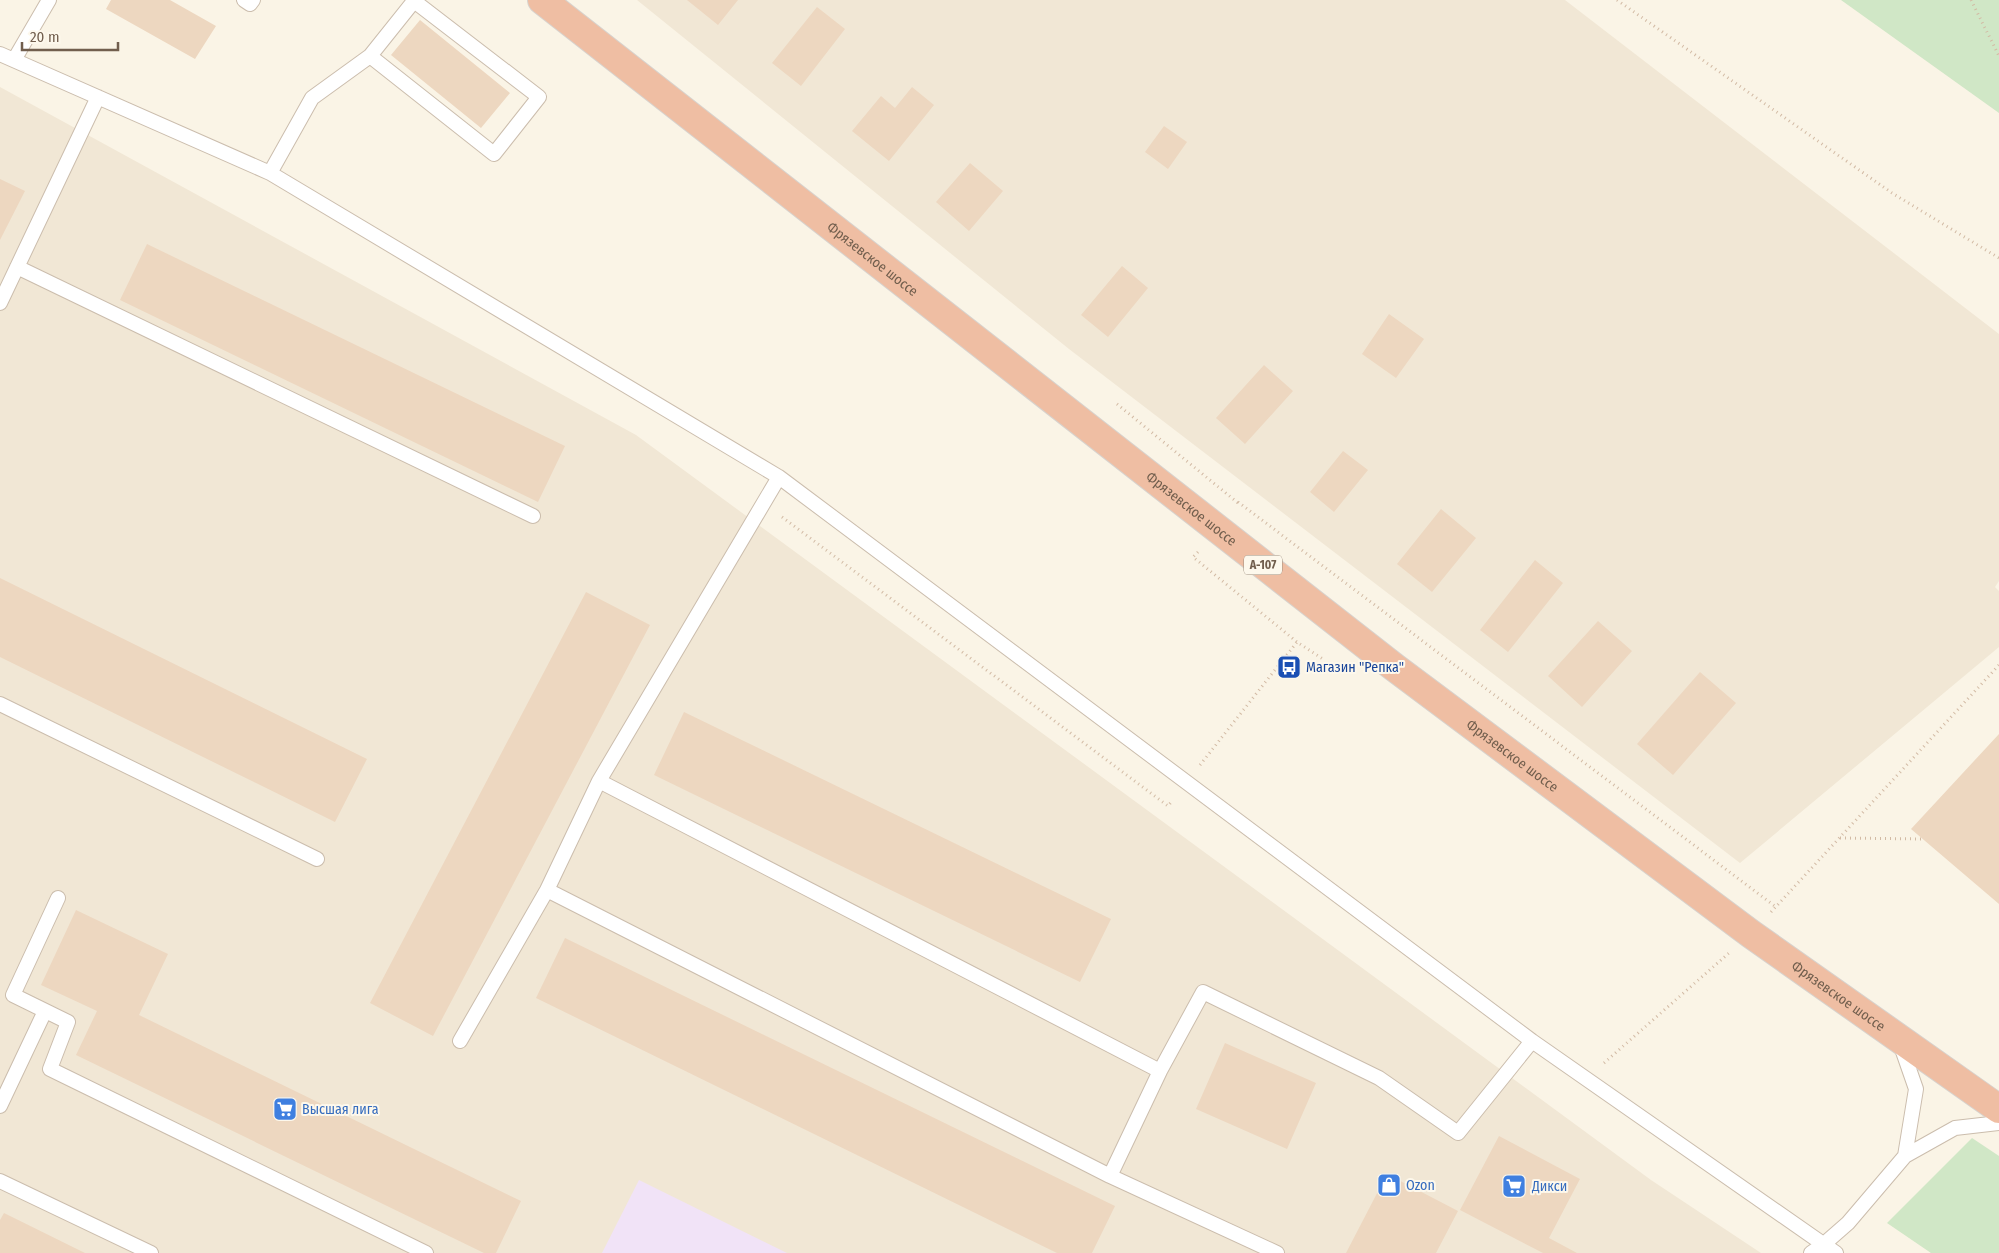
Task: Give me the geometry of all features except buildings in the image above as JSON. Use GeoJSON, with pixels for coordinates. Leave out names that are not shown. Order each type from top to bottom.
{"type":"FeatureCollection","features":[{"type":"Feature","properties":{"kind":"highway","name":"Фрязевское шоссе"},"geometry":{"type":"LineString","coordinates":[[542,0],[1386,661],[1751,934],[1999,1109]]}},
{"type":"Feature","properties":{"kind":"lane"},"geometry":{"type":"LineString","coordinates":[[14,60],[48,0]]}},
{"type":"Feature","properties":{"kind":"lane"},"geometry":{"type":"LineString","coordinates":[[244,0],[250,4],[253,0]]}},
{"type":"Feature","properties":{"kind":"lane"},"geometry":{"type":"LineString","coordinates":[[270,173],[312,98],[370,56],[414,1],[539,97],[494,154],[370,56]]}},
{"type":"Feature","properties":{"kind":"lane"},"geometry":{"type":"LineString","coordinates":[[0,54],[270,173],[779,477],[1532,1041],[1836,1253]]}},
{"type":"Feature","properties":{"kind":"lane"},"geometry":{"type":"LineString","coordinates":[[0,303],[98,97]]}},
{"type":"Feature","properties":{"kind":"lane"},"geometry":{"type":"LineString","coordinates":[[18,267],[533,516]]}},
{"type":"Feature","properties":{"kind":"lane"},"geometry":{"type":"LineString","coordinates":[[460,1041],[548,890],[599,781],[779,477]]}},
{"type":"Feature","properties":{"kind":"lane"},"geometry":{"type":"LineString","coordinates":[[0,704],[317,859]]}},
{"type":"Feature","properties":{"kind":"lane"},"geometry":{"type":"LineString","coordinates":[[599,781],[1160,1070]]}},
{"type":"Feature","properties":{"kind":"lane"},"geometry":{"type":"LineString","coordinates":[[548,890],[1110,1176],[1278,1253]]}},
{"type":"Feature","properties":{"kind":"lane"},"geometry":{"type":"LineString","coordinates":[[58,898],[13,995],[68,1022],[50,1068],[426,1253]]}},
{"type":"Feature","properties":{"kind":"lane"},"geometry":{"type":"LineString","coordinates":[[1110,1176],[1160,1070],[1203,992],[1379,1078],[1458,1133],[1532,1041]]}},
{"type":"Feature","properties":{"kind":"lane"},"geometry":{"type":"LineString","coordinates":[[0,1106],[45,1011]]}},
{"type":"Feature","properties":{"kind":"lane"},"geometry":{"type":"LineString","coordinates":[[1898,1038],[1916,1089],[1904,1156]]}},
{"type":"Feature","properties":{"kind":"lane"},"geometry":{"type":"LineString","coordinates":[[1810,1253],[1824,1244],[1848,1223],[1904,1156],[1955,1128],[1999,1123]]}},
{"type":"Feature","properties":{"kind":"lane"},"geometry":{"type":"LineString","coordinates":[[0,1181],[150,1253]]}},
{"type":"Feature","properties":{"kind":"path"},"geometry":{"type":"LineString","coordinates":[[1617,0],[1892,193],[1999,258]]}},
{"type":"Feature","properties":{"kind":"path"},"geometry":{"type":"LineString","coordinates":[[1971,0],[1999,56]]}},
{"type":"Feature","properties":{"kind":"path"},"geometry":{"type":"LineString","coordinates":[[1238,502],[1776,907]]}},
{"type":"Feature","properties":{"kind":"path"},"geometry":{"type":"LineString","coordinates":[[1586,1079],[1751,934],[1999,664]]}},
{"type":"Feature","properties":{"kind":"path"},"geometry":{"type":"LineString","coordinates":[[1839,838],[1923,839]]}},
{"type":"Feature","properties":{"kind":"shaded area"},"geometry":{"type":"Polygon","coordinates":[[[637,0],[1565,0],[1999,334],[1999,581],[1995,587],[1999,591],[1999,647],[1740,863],[1069,349],[637,0]]]}},
{"type":"Feature","properties":{"kind":"shaded area"},"geometry":{"type":"Polygon","coordinates":[[[0,87],[636,435],[1651,1180],[1761,1253],[0,1253],[0,87]]]}},
{"type":"Feature","properties":{"kind":"shaded area"},"geometry":{"type":"Polygon","coordinates":[[[639,1180],[787,1253],[602,1253],[639,1180]]]}},
{"type":"Feature","properties":{"kind":"green space"},"geometry":{"type":"Polygon","coordinates":[[[1841,0],[1999,0],[1999,113],[1841,0]]]}},
{"type":"Feature","properties":{"kind":"green space"},"geometry":{"type":"Polygon","coordinates":[[[1972,1138],[1999,1156],[1999,1253],[1931,1253],[1887,1223],[1972,1138]]]}},
{"type":"Feature","properties":{"kind":"place","name":"Магазин \"Репка\""},"geometry":{"type":"Point","coordinates":[1289,667]}},
{"type":"Feature","properties":{"kind":"place","name":"Высшая лига"},"geometry":{"type":"Point","coordinates":[285,1109]}},
{"type":"Feature","properties":{"kind":"place","name":"Ozon"},"geometry":{"type":"Point","coordinates":[1389,1185]}},
{"type":"Feature","properties":{"kind":"place","name":"Дикси"},"geometry":{"type":"Point","coordinates":[1514,1186]}}]}
